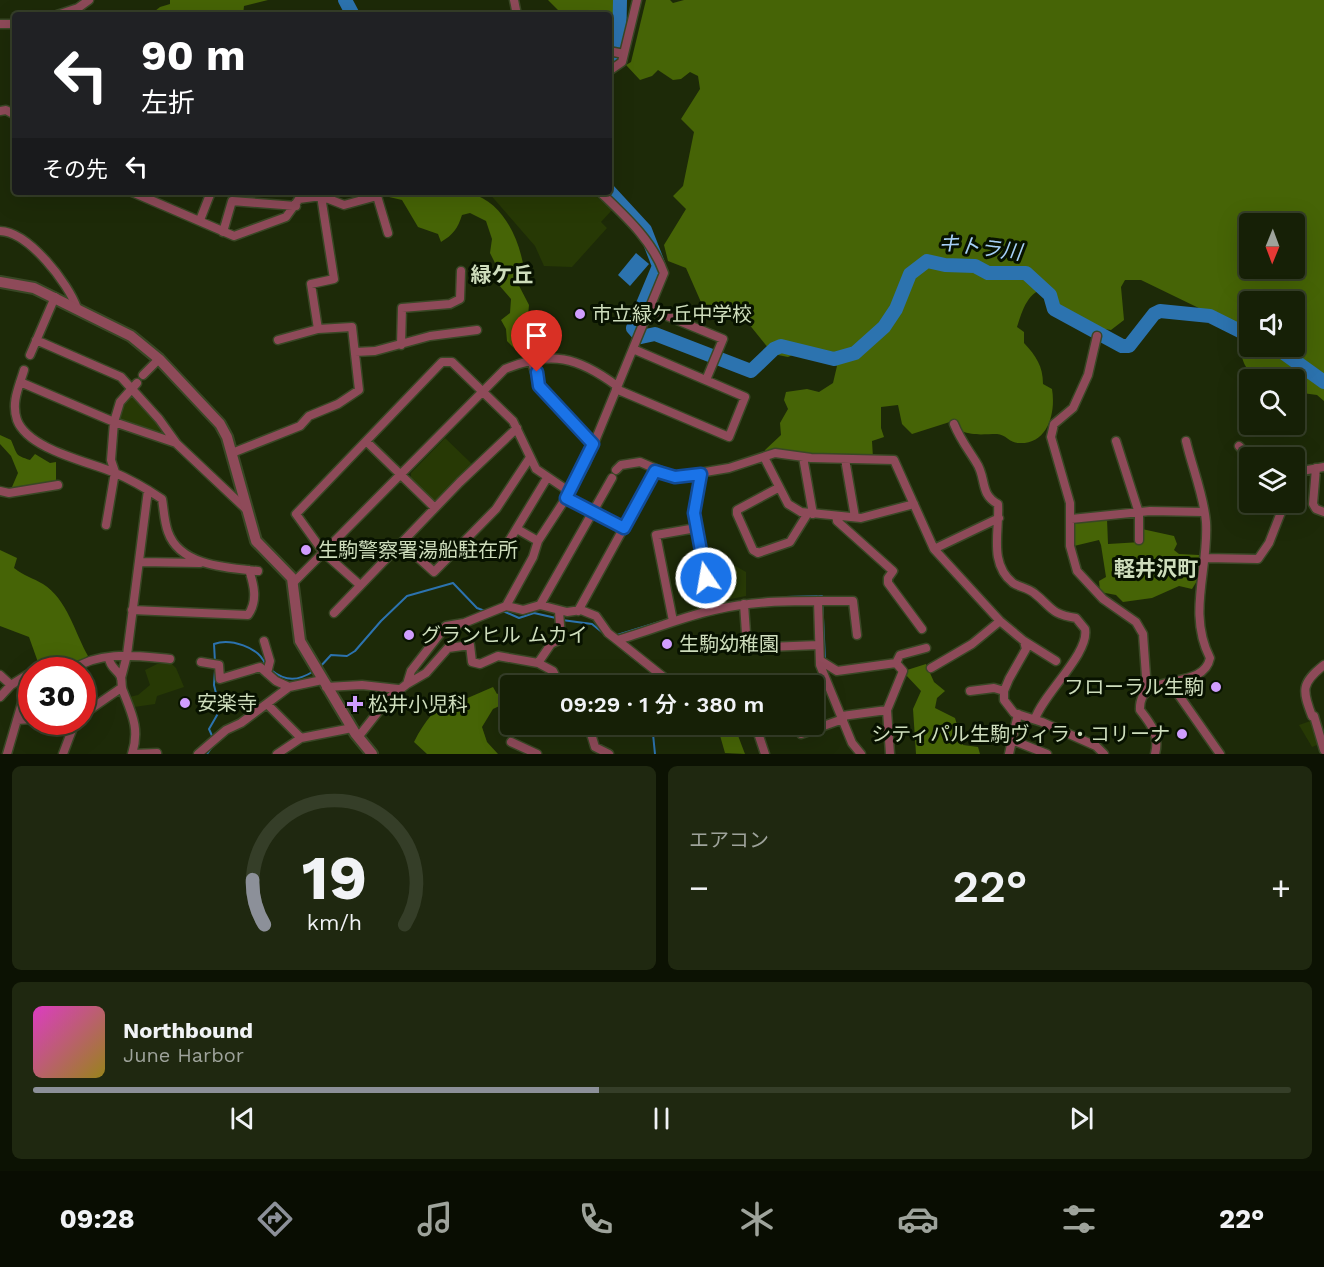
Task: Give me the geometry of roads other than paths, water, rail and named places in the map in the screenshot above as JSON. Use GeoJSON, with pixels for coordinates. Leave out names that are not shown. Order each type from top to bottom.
{"type":"FeatureCollection","features":[{"type":"Feature","properties":{"kind":"street"},"geometry":{"type":"LineString","coordinates":[[66,12],[78,8],[88,0]]}},
{"type":"Feature","properties":{"kind":"street"},"geometry":{"type":"LineString","coordinates":[[612,69],[622,62],[637,0]]}},
{"type":"Feature","properties":{"kind":"street"},"geometry":{"type":"LineString","coordinates":[[612,52],[624,54]]}},
{"type":"Feature","properties":{"kind":"street"},"geometry":{"type":"LineString","coordinates":[[139,195],[234,236],[259,229],[286,217],[297,199]]}},
{"type":"Feature","properties":{"kind":"street"},"geometry":{"type":"LineString","coordinates":[[200,220],[210,195]]}},
{"type":"Feature","properties":{"kind":"street"},"geometry":{"type":"LineString","coordinates":[[506,606],[533,557],[538,541],[568,495],[593,444],[663,273],[660,261],[641,233],[603,195]]}},
{"type":"Feature","properties":{"kind":"street"},"geometry":{"type":"LineString","coordinates":[[318,329],[311,284],[334,279],[321,196]]}},
{"type":"Feature","properties":{"kind":"street"},"geometry":{"type":"LineString","coordinates":[[223,232],[232,201],[335,196],[351,204],[377,196],[388,233]]}},
{"type":"Feature","properties":{"kind":"street"},"geometry":{"type":"LineString","coordinates":[[0,231],[14,235],[47,262],[71,292],[77,308]]}},
{"type":"Feature","properties":{"kind":"street"},"geometry":{"type":"LineString","coordinates":[[401,345],[402,308],[450,304],[460,299],[461,271]]}},
{"type":"Feature","properties":{"kind":"street"},"geometry":{"type":"LineString","coordinates":[[0,282],[34,288],[56,297],[131,336],[159,359],[220,424],[232,453],[259,547],[285,571],[293,583],[297,632],[324,684],[372,754]]}},
{"type":"Feature","properties":{"kind":"street"},"geometry":{"type":"LineString","coordinates":[[30,356],[56,297]]}},
{"type":"Feature","properties":{"kind":"street"},"geometry":{"type":"LineString","coordinates":[[650,309],[723,339],[706,380]]}},
{"type":"Feature","properties":{"kind":"street"},"geometry":{"type":"LineString","coordinates":[[232,453],[300,426],[309,416],[338,404],[359,390],[352,327],[318,329],[278,340]]}},
{"type":"Feature","properties":{"kind":"street"},"geometry":{"type":"LineString","coordinates":[[356,352],[375,351],[430,336],[477,330]]}},
{"type":"Feature","properties":{"kind":"street"},"geometry":{"type":"LineString","coordinates":[[1097,336],[1088,375],[1073,408],[1054,424],[1051,437],[1066,485],[1071,519],[1070,546],[1077,571],[1103,599],[1136,622],[1143,634],[1147,690],[1140,710],[1153,726],[1157,737],[1155,754]]}},
{"type":"Feature","properties":{"kind":"street"},"geometry":{"type":"LineString","coordinates":[[36,340],[94,363],[135,386],[177,444],[247,510]]}},
{"type":"Feature","properties":{"kind":"street"},"geometry":{"type":"LineString","coordinates":[[293,583],[505,369],[531,359],[544,357],[574,361],[616,387],[729,437],[745,397],[633,349]]}},
{"type":"Feature","properties":{"kind":"street"},"geometry":{"type":"LineString","coordinates":[[143,375],[159,359]]}},
{"type":"Feature","properties":{"kind":"street"},"geometry":{"type":"LineString","coordinates":[[531,359],[539,386],[593,444]]}},
{"type":"Feature","properties":{"kind":"street"},"geometry":{"type":"LineString","coordinates":[[360,585],[324,553],[296,514],[442,362],[452,362],[518,428],[529,459],[547,478],[593,512],[624,528]]}},
{"type":"Feature","properties":{"kind":"street"},"geometry":{"type":"LineString","coordinates":[[24,370],[14,405],[17,420],[24,431],[35,440],[63,454],[115,472],[162,499],[168,533],[187,555],[204,563]]}},
{"type":"Feature","properties":{"kind":"street"},"geometry":{"type":"LineString","coordinates":[[20,382],[114,422],[177,444]]}},
{"type":"Feature","properties":{"kind":"street"},"geometry":{"type":"LineString","coordinates":[[106,525],[115,472],[111,460],[114,422],[120,402],[135,386]]}},
{"type":"Feature","properties":{"kind":"street"},"geometry":{"type":"LineString","coordinates":[[954,424],[968,453],[976,462],[984,491],[989,499],[998,504],[996,545],[1004,574],[1014,584],[1033,592],[1047,608],[1062,616],[1076,618],[1086,635],[1083,648],[1039,707],[1035,719]]}},
{"type":"Feature","properties":{"kind":"street"},"geometry":{"type":"LineString","coordinates":[[334,613],[403,544],[435,508],[518,428]]}},
{"type":"Feature","properties":{"kind":"street"},"geometry":{"type":"LineString","coordinates":[[1116,441],[1139,513],[1139,540]]}},
{"type":"Feature","properties":{"kind":"street"},"geometry":{"type":"LineString","coordinates":[[1147,690],[1200,674],[1209,663],[1210,658],[1199,624],[1206,525],[1186,441]]}},
{"type":"Feature","properties":{"kind":"street"},"geometry":{"type":"LineString","coordinates":[[367,442],[435,508]]}},
{"type":"Feature","properties":{"kind":"street"},"geometry":{"type":"LineString","coordinates":[[540,605],[621,465],[633,462],[650,465],[655,471],[675,477],[701,474],[765,459],[775,453],[803,457],[894,460],[934,549],[1000,621],[1024,641],[1056,661]]}},
{"type":"Feature","properties":{"kind":"street"},"geometry":{"type":"LineString","coordinates":[[778,488],[737,510],[736,514],[753,550],[758,553],[790,542],[810,513],[803,457]]}},
{"type":"Feature","properties":{"kind":"street"},"geometry":{"type":"LineString","coordinates":[[403,544],[434,572],[496,509],[529,459]]}},
{"type":"Feature","properties":{"kind":"street"},"geometry":{"type":"LineString","coordinates":[[765,459],[778,488],[794,509],[810,513],[855,517],[914,504]]}},
{"type":"Feature","properties":{"kind":"street"},"geometry":{"type":"LineString","coordinates":[[845,459],[855,517]]}},
{"type":"Feature","properties":{"kind":"street"},"geometry":{"type":"LineString","coordinates":[[1305,470],[1320,467],[1312,504],[1316,509],[1324,512]]}},
{"type":"Feature","properties":{"kind":"street"},"geometry":{"type":"LineString","coordinates":[[578,611],[655,471]]}},
{"type":"Feature","properties":{"kind":"street"},"geometry":{"type":"LineString","coordinates":[[701,474],[694,513],[713,610]]}},
{"type":"Feature","properties":{"kind":"street"},"geometry":{"type":"LineString","coordinates":[[509,541],[547,478]]}},
{"type":"Feature","properties":{"kind":"street"},"geometry":{"type":"LineString","coordinates":[[0,491],[9,493],[58,485]]}},
{"type":"Feature","properties":{"kind":"street"},"geometry":{"type":"LineString","coordinates":[[148,490],[141,562],[127,655],[121,678],[122,688],[134,715],[136,730],[132,754],[157,753]]}},
{"type":"Feature","properties":{"kind":"street"},"geometry":{"type":"LineString","coordinates":[[1071,519],[1150,511],[1203,512]]}},
{"type":"Feature","properties":{"kind":"street"},"geometry":{"type":"LineString","coordinates":[[1205,558],[1258,559],[1269,543],[1281,513]]}},
{"type":"Feature","properties":{"kind":"street"},"geometry":{"type":"LineString","coordinates":[[836,516],[837,521],[893,571],[888,578],[888,583],[922,629]]}},
{"type":"Feature","properties":{"kind":"street"},"geometry":{"type":"LineString","coordinates":[[934,549],[999,518]]}},
{"type":"Feature","properties":{"kind":"street"},"geometry":{"type":"LineString","coordinates":[[673,621],[656,535],[696,528]]}},
{"type":"Feature","properties":{"kind":"street"},"geometry":{"type":"LineString","coordinates":[[517,529],[538,541]]}},
{"type":"Feature","properties":{"kind":"street"},"geometry":{"type":"LineString","coordinates":[[132,610],[248,615],[254,607],[253,570],[204,563],[141,562]]}},
{"type":"Feature","properties":{"kind":"street"},"geometry":{"type":"LineString","coordinates":[[617,640],[713,610],[744,604],[818,601],[855,603],[857,635]]}},
{"type":"Feature","properties":{"kind":"street"},"geometry":{"type":"LineString","coordinates":[[818,601],[820,665],[852,743],[861,754]]}},
{"type":"Feature","properties":{"kind":"street"},"geometry":{"type":"LineString","coordinates":[[744,604],[747,648],[818,645]]}},
{"type":"Feature","properties":{"kind":"street"},"geometry":{"type":"LineString","coordinates":[[407,684],[411,671],[446,626],[464,623],[506,606],[523,610],[540,605],[559,611],[578,611],[596,616],[608,633],[661,675]]}},
{"type":"Feature","properties":{"kind":"street"},"geometry":{"type":"LineString","coordinates":[[538,663],[551,644],[561,639],[559,611]]}},
{"type":"Feature","properties":{"kind":"street"},"geometry":{"type":"LineString","coordinates":[[931,668],[972,644],[1000,621]]}},
{"type":"Feature","properties":{"kind":"street"},"geometry":{"type":"LineString","coordinates":[[264,641],[270,661],[267,673]]}},
{"type":"Feature","properties":{"kind":"street"},"geometry":{"type":"LineString","coordinates":[[1024,641],[1026,649],[1004,691],[1004,700],[1018,714],[1035,719],[1095,746],[1104,754]]}},
{"type":"Feature","properties":{"kind":"street"},"geometry":{"type":"LineString","coordinates":[[277,754],[301,738],[355,732],[398,689],[426,674],[448,648],[470,645],[472,662],[480,664],[498,656],[538,663],[553,671],[555,675]]}},
{"type":"Feature","properties":{"kind":"street"},"geometry":{"type":"LineString","coordinates":[[896,663],[900,654],[926,648]]}},
{"type":"Feature","properties":{"kind":"street"},"geometry":{"type":"LineString","coordinates":[[96,660],[127,655],[170,659]]}},
{"type":"Feature","properties":{"kind":"street"},"geometry":{"type":"LineString","coordinates":[[109,658],[111,667],[121,678]]}},
{"type":"Feature","properties":{"kind":"street"},"geometry":{"type":"LineString","coordinates":[[821,661],[837,671],[896,663]]}},
{"type":"Feature","properties":{"kind":"street"},"geometry":{"type":"LineString","coordinates":[[201,662],[219,665],[220,679],[261,667],[289,687]]}},
{"type":"Feature","properties":{"kind":"street"},"geometry":{"type":"LineString","coordinates":[[890,754],[886,710],[903,671],[896,663]]}},
{"type":"Feature","properties":{"kind":"street"},"geometry":{"type":"LineString","coordinates":[[1324,665],[1306,682],[1304,696],[1324,750]]}},
{"type":"Feature","properties":{"kind":"street"},"geometry":{"type":"LineString","coordinates":[[0,697],[10,685],[32,672],[7,754]]}},
{"type":"Feature","properties":{"kind":"street"},"geometry":{"type":"LineString","coordinates":[[0,675],[10,685]]}},
{"type":"Feature","properties":{"kind":"street"},"geometry":{"type":"LineString","coordinates":[[1184,679],[1179,694],[1220,754]]}},
{"type":"Feature","properties":{"kind":"street"},"geometry":{"type":"LineString","coordinates":[[198,754],[226,730],[241,723],[289,687],[324,684],[398,689]]}},
{"type":"Feature","properties":{"kind":"street"},"geometry":{"type":"LineString","coordinates":[[96,706],[122,688]]}},
{"type":"Feature","properties":{"kind":"street"},"geometry":{"type":"LineString","coordinates":[[970,691],[994,688],[1004,691]]}},
{"type":"Feature","properties":{"kind":"street"},"geometry":{"type":"LineString","coordinates":[[267,704],[301,738]]}},
{"type":"Feature","properties":{"kind":"street"},"geometry":{"type":"LineString","coordinates":[[824,725],[843,717],[886,710]]}},
{"type":"Feature","properties":{"kind":"street"},"geometry":{"type":"LineString","coordinates":[[1009,754],[1018,714]]}},
{"type":"Feature","properties":{"kind":"street"},"geometry":{"type":"LineString","coordinates":[[63,754],[70,735]]}},
{"type":"Feature","properties":{"kind":"street"},"geometry":{"type":"LineString","coordinates":[[591,735],[595,747],[609,754]]}},
{"type":"Feature","properties":{"kind":"street"},"geometry":{"type":"LineString","coordinates":[[759,735],[765,754]]}},
{"type":"Feature","properties":{"kind":"street"},"geometry":{"type":"LineString","coordinates":[[1012,740],[1047,754]]}},
{"type":"Feature","properties":{"kind":"street"},"geometry":{"type":"LineString","coordinates":[[511,742],[537,754]]}},
{"type":"Feature","properties":{"kind":"water"},"geometry":{"type":"Polygon","coordinates":[[[636,253],[649,264],[630,286],[618,275],[636,253]]]}},
{"type":"Feature","properties":{"kind":"waterway"},"geometry":{"type":"LineString","coordinates":[[345,0],[351,12]]}},
{"type":"Feature","properties":{"kind":"waterway"},"geometry":{"type":"LineString","coordinates":[[612,64],[619,50],[620,0]]}},
{"type":"Feature","properties":{"kind":"waterway","name":"キトラ川"},"geometry":{"type":"LineString","coordinates":[[612,194],[645,230],[659,266],[633,328],[641,337],[655,334],[751,371],[774,349],[781,346],[834,359],[855,353],[884,327],[896,309],[910,274],[927,261],[945,265],[975,266],[988,273],[1026,273],[1050,295],[1054,309],[1122,346],[1129,346],[1154,314],[1160,311],[1210,316],[1239,330]]}},
{"type":"Feature","properties":{"kind":"waterway","name":"キトラ川"},"geometry":{"type":"LineString","coordinates":[[1289,357],[1324,382]]}},
{"type":"Feature","properties":{"kind":"waterway"},"geometry":{"type":"LineString","coordinates":[[319,668],[331,655],[347,656],[355,651],[407,596],[453,583],[477,608],[485,611]]}},
{"type":"Feature","properties":{"kind":"waterway"},"geometry":{"type":"LineString","coordinates":[[786,597],[822,596],[825,660]]}},
{"type":"Feature","properties":{"kind":"waterway"},"geometry":{"type":"LineString","coordinates":[[715,606],[757,599]]}},
{"type":"Feature","properties":{"kind":"waterway"},"geometry":{"type":"LineString","coordinates":[[503,611],[519,618],[534,613],[556,618]]}},
{"type":"Feature","properties":{"kind":"waterway"},"geometry":{"type":"LineString","coordinates":[[614,636],[669,619]]}},
{"type":"Feature","properties":{"kind":"waterway"},"geometry":{"type":"LineString","coordinates":[[562,620],[592,624],[619,646]]}},
{"type":"Feature","properties":{"kind":"waterway"},"geometry":{"type":"LineString","coordinates":[[215,662],[214,644],[228,642],[243,645],[257,653],[265,664]]}},
{"type":"Feature","properties":{"kind":"waterway"},"geometry":{"type":"LineString","coordinates":[[623,650],[642,665]]}},
{"type":"Feature","properties":{"kind":"waterway"},"geometry":{"type":"LineString","coordinates":[[213,738],[209,729],[220,710],[214,685],[215,670]]}},
{"type":"Feature","properties":{"kind":"waterway"},"geometry":{"type":"LineString","coordinates":[[271,670],[282,677],[292,679],[303,677],[314,671]]}},
{"type":"Feature","properties":{"kind":"waterway"},"geometry":{"type":"LineString","coordinates":[[653,735],[655,754]]}},
{"type":"Feature","properties":{"kind":"waterway"},"geometry":{"type":"LineString","coordinates":[[207,754],[214,744]]}},
{"type":"Feature","properties":{"kind":"place","name":"市立緑ケ丘中学校"},"geometry":{"type":"Point","coordinates":[580,314]}},
{"type":"Feature","properties":{"kind":"place","name":"生駒警察署湯船駐在所"},"geometry":{"type":"Point","coordinates":[306,550]}},
{"type":"Feature","properties":{"kind":"place","name":"グランヒル ムカイ"},"geometry":{"type":"Point","coordinates":[409,635]}},
{"type":"Feature","properties":{"kind":"place","name":"生駒幼稚園"},"geometry":{"type":"Point","coordinates":[667,644]}},
{"type":"Feature","properties":{"kind":"place","name":"フローラル生駒"},"geometry":{"type":"Point","coordinates":[1216,687]}},
{"type":"Feature","properties":{"kind":"place","name":"安楽寺"},"geometry":{"type":"Point","coordinates":[185,703]}},
{"type":"Feature","properties":{"kind":"place","name":"松井小児科"},"geometry":{"type":"Point","coordinates":[355,704]}},
{"type":"Feature","properties":{"kind":"place","name":"シティパル生駒ヴィラ・コリーナ"},"geometry":{"type":"Point","coordinates":[1182,734]}},
{"type":"Feature","properties":{"kind":"district","name":"緑ケ丘"},"geometry":{"type":"Point","coordinates":[502,274]}},
{"type":"Feature","properties":{"kind":"district","name":"軽井沢町"},"geometry":{"type":"Point","coordinates":[1156,568]}}]}
